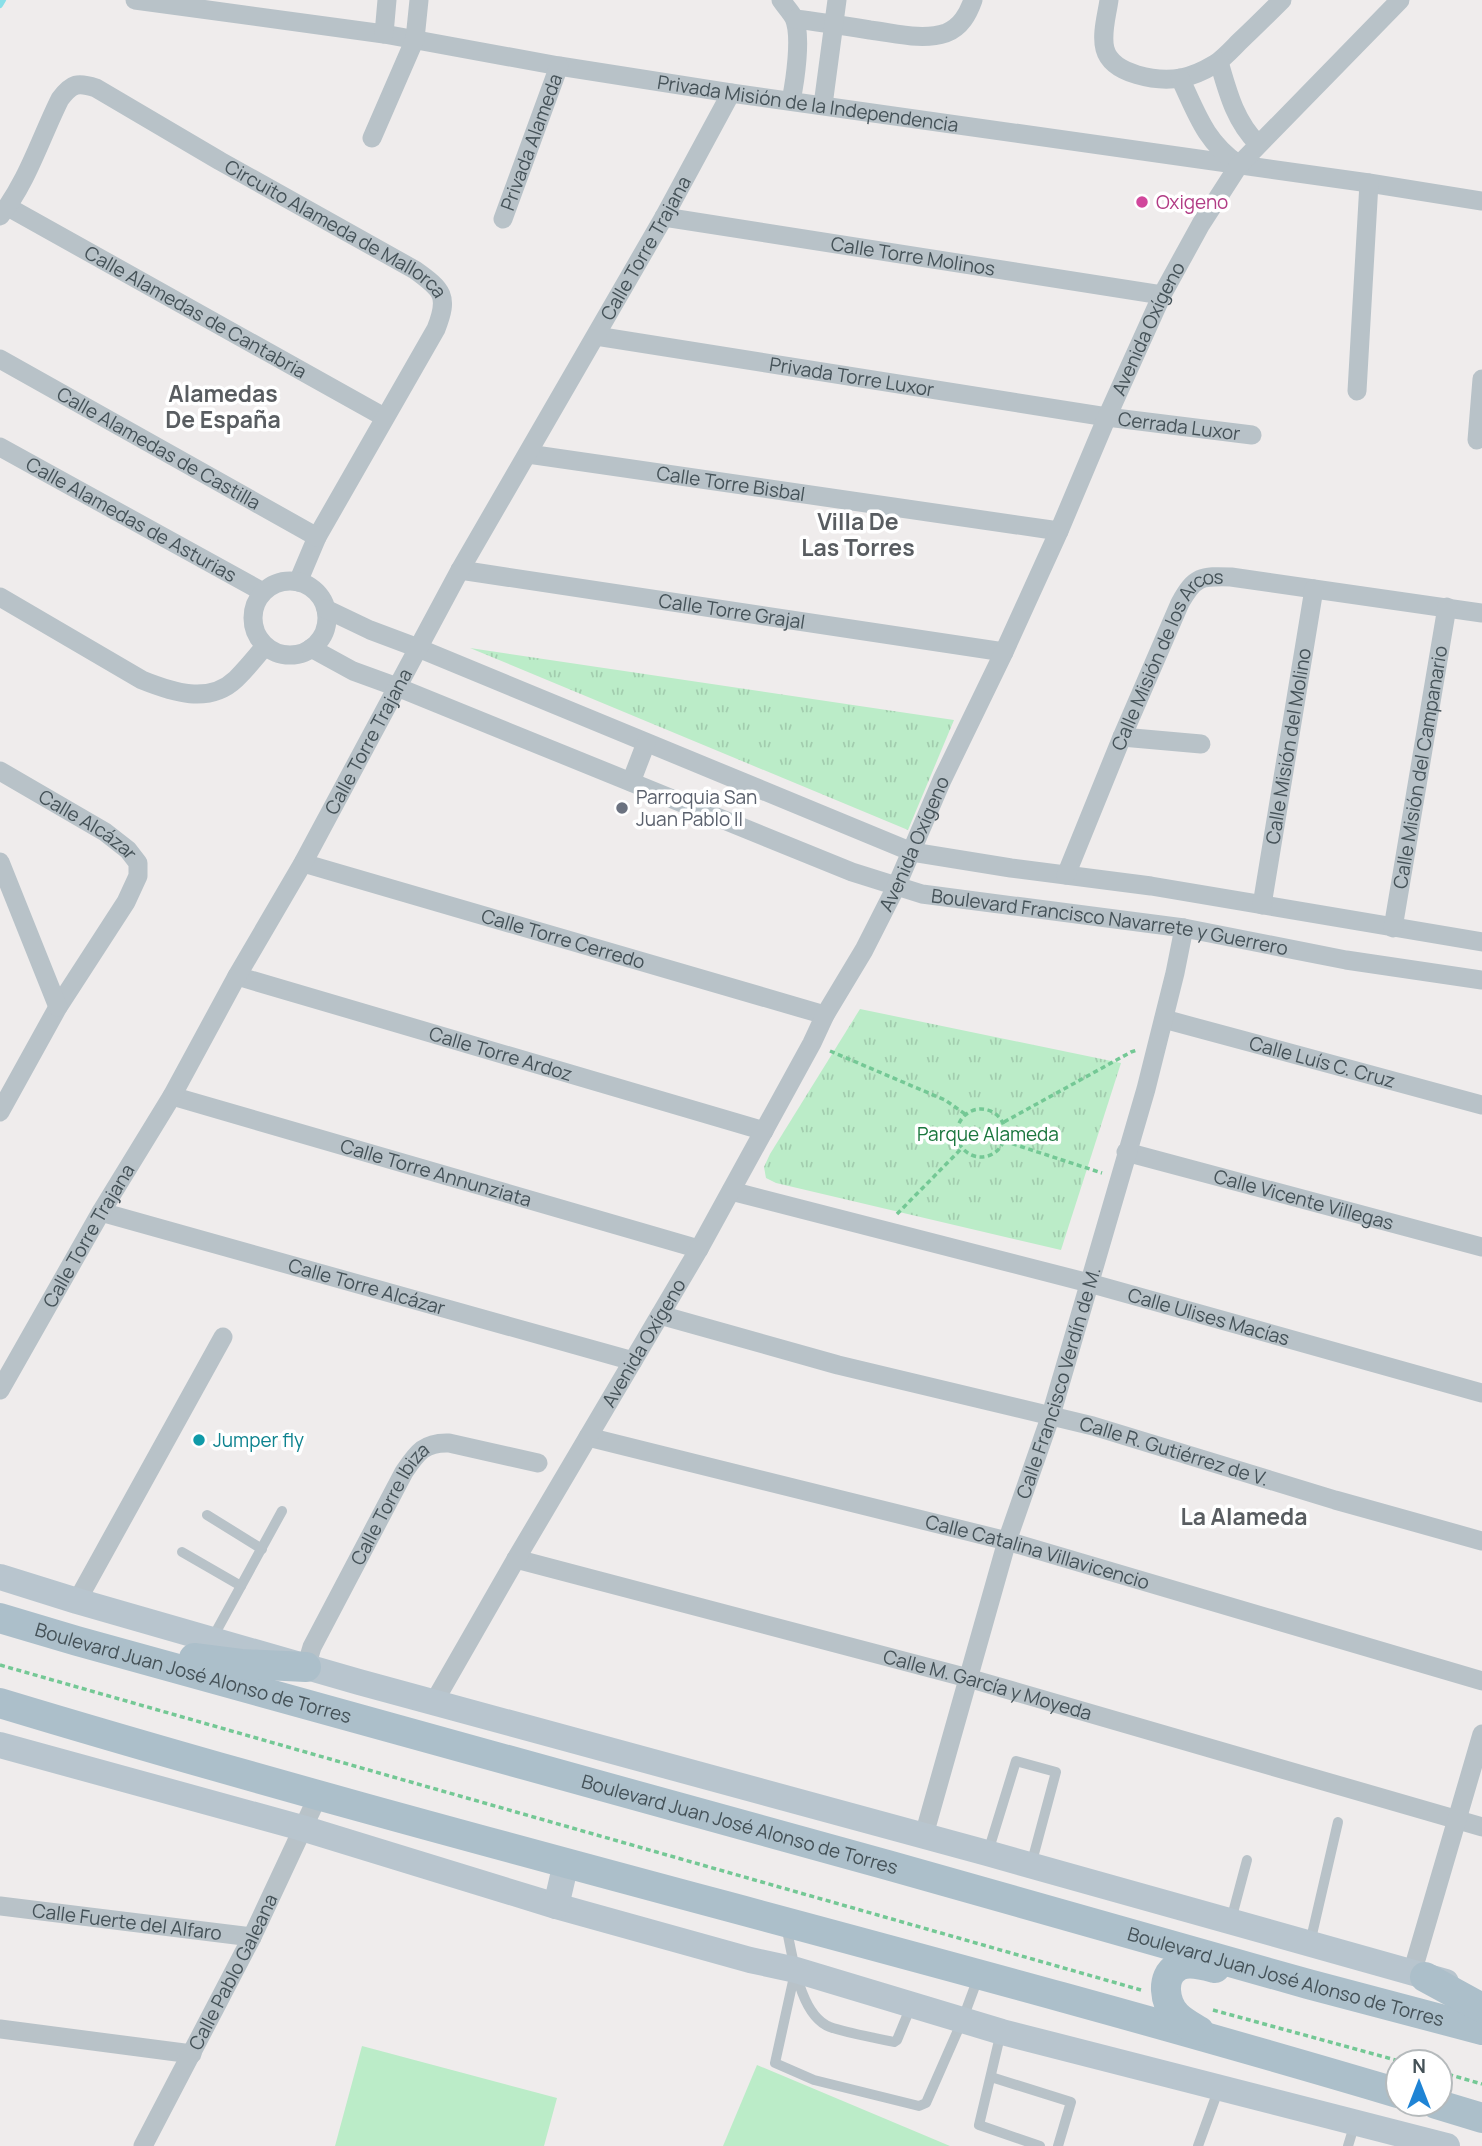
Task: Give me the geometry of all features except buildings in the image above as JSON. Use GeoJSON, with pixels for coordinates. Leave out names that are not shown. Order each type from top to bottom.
{"type":"FeatureCollection","features":[{"type":"Feature","properties":{"kind":"main road","name":"Boulevard Juan José Alonso de Torres"},"geometry":{"type":"LineString","coordinates":[[0,1618],[1308,1984],[1482,2030]]}},
{"type":"Feature","properties":{"kind":"main road"},"geometry":{"type":"LineString","coordinates":[[77,1641],[232,1663],[306,1667]]}},
{"type":"Feature","properties":{"kind":"main road"},"geometry":{"type":"LineString","coordinates":[[0,1703],[318,1796],[1209,2037],[1384,2089]]}},
{"type":"Feature","properties":{"kind":"main road"},"geometry":{"type":"LineString","coordinates":[[1209,2037],[1175,2014],[1166,1997],[1166,1984],[1170,1973],[1177,1967],[1186,1964],[1205,1965],[1266,1979],[1308,1984]]}},
{"type":"Feature","properties":{"kind":"main road"},"geometry":{"type":"LineString","coordinates":[[1419,1975],[1482,2008]]}},
{"type":"Feature","properties":{"kind":"main road"},"geometry":{"type":"LineString","coordinates":[[1454,2109],[1482,2118]]}},
{"type":"Feature","properties":{"kind":"street","name":"Privada Misión de la Independencia"},"geometry":{"type":"LineString","coordinates":[[135,0],[384,34],[559,66],[732,93],[1482,201]]}},
{"type":"Feature","properties":{"kind":"street"},"geometry":{"type":"LineString","coordinates":[[384,34],[387,0]]}},
{"type":"Feature","properties":{"kind":"street"},"geometry":{"type":"LineString","coordinates":[[372,138],[415,39],[419,0]]}},
{"type":"Feature","properties":{"kind":"street"},"geometry":{"type":"LineString","coordinates":[[781,0],[794,19],[797,51],[791,101]]}},
{"type":"Feature","properties":{"kind":"street"},"geometry":{"type":"LineString","coordinates":[[823,106],[837,0]]}},
{"type":"Feature","properties":{"kind":"street"},"geometry":{"type":"LineString","coordinates":[[794,19],[929,37],[957,27],[966,17],[972,0]]}},
{"type":"Feature","properties":{"kind":"street"},"geometry":{"type":"LineString","coordinates":[[1109,0],[1105,49],[1112,61],[1126,71],[1162,79],[1180,78],[1219,62],[1282,0]]}},
{"type":"Feature","properties":{"kind":"street","name":"Avenida Oxígeno"},"geometry":{"type":"LineString","coordinates":[[434,1702],[699,1249],[825,1015],[864,950],[896,887],[942,780],[1004,652],[1162,295],[1201,224],[1239,165],[1401,0]]}},
{"type":"Feature","properties":{"kind":"street"},"geometry":{"type":"LineString","coordinates":[[1219,62],[1234,109],[1248,134],[1258,144]]}},
{"type":"Feature","properties":{"kind":"street","name":"Privada Alameda"},"geometry":{"type":"LineString","coordinates":[[503,219],[559,66]]}},
{"type":"Feature","properties":{"kind":"street"},"geometry":{"type":"LineString","coordinates":[[1180,78],[1200,124],[1224,154],[1239,165]]}},
{"type":"Feature","properties":{"kind":"street","name":"Circuito Alameda de Mallorca"},"geometry":{"type":"LineString","coordinates":[[4,211],[60,99],[68,88],[75,84],[85,84],[415,270],[442,292],[443,313],[436,329],[317,537],[298,582]]}},
{"type":"Feature","properties":{"kind":"street","name":"Calle Torre Trajana"},"geometry":{"type":"LineString","coordinates":[[0,1390],[101,1212],[172,1096],[237,976],[303,863],[460,570],[664,217],[732,93]]}},
{"type":"Feature","properties":{"kind":"street"},"geometry":{"type":"LineString","coordinates":[[1357,391],[1369,183]]}},
{"type":"Feature","properties":{"kind":"street","name":"Calle Alamedas de Cantabria"},"geometry":{"type":"LineString","coordinates":[[4,211],[384,417]]}},
{"type":"Feature","properties":{"kind":"street","name":"Calle Torre Molinos"},"geometry":{"type":"LineString","coordinates":[[664,217],[1162,295]]}},
{"type":"Feature","properties":{"kind":"street","name":"Privada Torre Luxor"},"geometry":{"type":"LineString","coordinates":[[596,336],[1107,417]]}},
{"type":"Feature","properties":{"kind":"street","name":"Calle Alamedas de Castilla"},"geometry":{"type":"LineString","coordinates":[[0,359],[317,537]]}},
{"type":"Feature","properties":{"kind":"street"},"geometry":{"type":"LineString","coordinates":[[1477,440],[1482,380]]}},
{"type":"Feature","properties":{"kind":"street","name":"Cerrada Luxor"},"geometry":{"type":"LineString","coordinates":[[1107,417],[1252,435]]}},
{"type":"Feature","properties":{"kind":"street","name":"Calle Alamedas de Asturias"},"geometry":{"type":"LineString","coordinates":[[0,447],[263,592]]}},
{"type":"Feature","properties":{"kind":"street","name":"Calle Torre Bisbal"},"geometry":{"type":"LineString","coordinates":[[528,454],[1059,531]]}},
{"type":"Feature","properties":{"kind":"street","name":"Calle Torre Grajal"},"geometry":{"type":"LineString","coordinates":[[460,570],[1004,652]]}},
{"type":"Feature","properties":{"kind":"street","name":"Calle Misión de los Arcos"},"geometry":{"type":"LineString","coordinates":[[1066,875],[1180,603],[1195,582],[1203,577],[1231,577],[1482,613]]}},
{"type":"Feature","properties":{"kind":"street"},"geometry":{"type":"LineString","coordinates":[[285,581],[298,582],[316,592],[326,609],[324,631],[311,648],[300,653],[276,652],[265,646],[256,634],[253,619],[255,605],[263,592],[273,585],[285,581]]}},
{"type":"Feature","properties":{"kind":"street","name":"Calle Misión del Molino"},"geometry":{"type":"LineString","coordinates":[[1262,905],[1314,589]]}},
{"type":"Feature","properties":{"kind":"street"},"geometry":{"type":"LineString","coordinates":[[0,597],[142,680],[165,690],[209,694],[225,688],[265,646]]}},
{"type":"Feature","properties":{"kind":"street","name":"Calle Misión del Campanario"},"geometry":{"type":"LineString","coordinates":[[1393,928],[1447,607]]}},
{"type":"Feature","properties":{"kind":"street"},"geometry":{"type":"LineString","coordinates":[[326,609],[370,630],[418,648]]}},
{"type":"Feature","properties":{"kind":"street"},"geometry":{"type":"LineString","coordinates":[[311,648],[346,668],[397,687]]}},
{"type":"Feature","properties":{"kind":"street","name":"Boulevard Francisco Navarrete y Guerrero"},"geometry":{"type":"LineString","coordinates":[[418,648],[912,852],[1151,886],[1482,942]]}},
{"type":"Feature","properties":{"kind":"street","name":"Boulevard Francisco Navarrete y Guerrero"},"geometry":{"type":"LineString","coordinates":[[397,687],[852,872],[896,887],[969,901],[1184,928],[1346,960],[1482,980]]}},
{"type":"Feature","properties":{"kind":"street"},"geometry":{"type":"LineString","coordinates":[[1122,737],[1201,744]]}},
{"type":"Feature","properties":{"kind":"street"},"geometry":{"type":"LineString","coordinates":[[631,782],[646,743]]}},
{"type":"Feature","properties":{"kind":"street","name":"Calle Alcázar"},"geometry":{"type":"LineString","coordinates":[[0,771],[105,832],[120,842],[138,863],[138,876],[126,902],[7,1087],[0,1112]]}},
{"type":"Feature","properties":{"kind":"street"},"geometry":{"type":"LineString","coordinates":[[0,862],[58,1007]]}},
{"type":"Feature","properties":{"kind":"street","name":"Calle Torre Cerredo"},"geometry":{"type":"LineString","coordinates":[[303,863],[825,1015]]}},
{"type":"Feature","properties":{"kind":"street","name":"Calle Francisco Verdín de M."},"geometry":{"type":"LineString","coordinates":[[924,1835],[1007,1541],[1051,1415],[1089,1283],[1156,1049],[1184,928]]}},
{"type":"Feature","properties":{"kind":"street","name":"Calle Torre Ardoz"},"geometry":{"type":"LineString","coordinates":[[237,976],[764,1131]]}},
{"type":"Feature","properties":{"kind":"street","name":"Calle Luís C. Cruz"},"geometry":{"type":"LineString","coordinates":[[1164,1019],[1482,1105]]}},
{"type":"Feature","properties":{"kind":"street","name":"Calle Torre Annunziata"},"geometry":{"type":"LineString","coordinates":[[172,1096],[699,1249]]}},
{"type":"Feature","properties":{"kind":"street","name":"Calle Vicente Villegas"},"geometry":{"type":"LineString","coordinates":[[1126,1152],[1482,1247]]}},
{"type":"Feature","properties":{"kind":"street","name":"Calle Ulises Macías"},"geometry":{"type":"LineString","coordinates":[[731,1191],[1089,1283],[1482,1393]]}},
{"type":"Feature","properties":{"kind":"street","name":"Calle Torre Alcázar"},"geometry":{"type":"LineString","coordinates":[[101,1212],[633,1360]]}},
{"type":"Feature","properties":{"kind":"street","name":"Calle R. Gutiérrez de V."},"geometry":{"type":"LineString","coordinates":[[660,1315],[838,1366],[1051,1415],[1322,1497],[1482,1541]]}},
{"type":"Feature","properties":{"kind":"street"},"geometry":{"type":"LineString","coordinates":[[77,1601],[223,1337]]}},
{"type":"Feature","properties":{"kind":"street","name":"Calle Catalina Villavicencio"},"geometry":{"type":"LineString","coordinates":[[588,1437],[1007,1541],[1482,1681]]}},
{"type":"Feature","properties":{"kind":"street","name":"Calle Torre Ibiza"},"geometry":{"type":"LineString","coordinates":[[306,1667],[312,1647],[404,1472],[425,1447],[436,1442],[449,1443],[538,1463]]}},
{"type":"Feature","properties":{"kind":"street","name":"Calle M. García y Moyeda"},"geometry":{"type":"LineString","coordinates":[[516,1559],[968,1678],[1482,1827]]}},
{"type":"Feature","properties":{"kind":"street"},"geometry":{"type":"LineString","coordinates":[[0,1577],[306,1667],[924,1835],[1482,1992]]}},
{"type":"Feature","properties":{"kind":"street"},"geometry":{"type":"LineString","coordinates":[[1419,1975],[1457,1819],[1482,1734]]}},
{"type":"Feature","properties":{"kind":"street"},"geometry":{"type":"LineString","coordinates":[[0,1745],[302,1828],[556,1906],[750,1960],[796,1970],[962,2021],[1219,2088],[1352,2134],[1447,2146]]}},
{"type":"Feature","properties":{"kind":"street","name":"Calle Pablo Galeana"},"geometry":{"type":"LineString","coordinates":[[143,2146],[252,1937],[318,1796]]}},
{"type":"Feature","properties":{"kind":"street"},"geometry":{"type":"LineString","coordinates":[[397,1857],[406,1820]]}},
{"type":"Feature","properties":{"kind":"street"},"geometry":{"type":"LineString","coordinates":[[556,1906],[566,1863]]}},
{"type":"Feature","properties":{"kind":"street","name":"Calle Fuerte del Alfaro"},"geometry":{"type":"LineString","coordinates":[[0,1906],[252,1937]]}},
{"type":"Feature","properties":{"kind":"street"},"geometry":{"type":"LineString","coordinates":[[0,2029],[192,2054]]}},
{"type":"Feature","properties":{"kind":"lane"},"geometry":{"type":"LineString","coordinates":[[212,1640],[282,1511]]}},
{"type":"Feature","properties":{"kind":"lane"},"geometry":{"type":"LineString","coordinates":[[206,1514],[262,1549]]}},
{"type":"Feature","properties":{"kind":"lane"},"geometry":{"type":"LineString","coordinates":[[182,1552],[242,1586]]}},
{"type":"Feature","properties":{"kind":"lane"},"geometry":{"type":"LineString","coordinates":[[987,1853],[1016,1761],[1056,1772],[1031,1865]]}},
{"type":"Feature","properties":{"kind":"lane"},"geometry":{"type":"LineString","coordinates":[[1310,1944],[1338,1822]]}},
{"type":"Feature","properties":{"kind":"lane"},"geometry":{"type":"LineString","coordinates":[[1231,1922],[1247,1860]]}},
{"type":"Feature","properties":{"kind":"lane"},"geometry":{"type":"LineString","coordinates":[[785,1921],[805,2000],[812,2013],[828,2026],[894,2042],[911,2006]]}},
{"type":"Feature","properties":{"kind":"lane"},"geometry":{"type":"LineString","coordinates":[[796,1970],[775,2063],[814,2080],[919,2106],[926,2104],[979,1974]]}},
{"type":"Feature","properties":{"kind":"lane"},"geometry":{"type":"LineString","coordinates":[[1002,2032],[979,2124],[1040,2146]]}},
{"type":"Feature","properties":{"kind":"lane"},"geometry":{"type":"LineString","coordinates":[[991,2077],[1071,2102],[1058,2146]]}},
{"type":"Feature","properties":{"kind":"lane"},"geometry":{"type":"LineString","coordinates":[[1198,2146],[1219,2088]]}},
{"type":"Feature","properties":{"kind":"path"},"geometry":{"type":"LineString","coordinates":[[812,1043],[945,1100],[965,1114]]}},
{"type":"Feature","properties":{"kind":"path"},"geometry":{"type":"LineString","coordinates":[[1004,1122],[1131,1052],[1156,1049]]}},
{"type":"Feature","properties":{"kind":"path"},"geometry":{"type":"LineString","coordinates":[[976,1108],[989,1109],[1004,1122],[1004,1141],[997,1152],[985,1157],[972,1156],[962,1149],[956,1137],[957,1124],[965,1114],[976,1108]]}},
{"type":"Feature","properties":{"kind":"path"},"geometry":{"type":"LineString","coordinates":[[1004,1141],[1119,1178]]}},
{"type":"Feature","properties":{"kind":"path"},"geometry":{"type":"LineString","coordinates":[[881,1230],[962,1149]]}},
{"type":"Feature","properties":{"kind":"path"},"geometry":{"type":"LineString","coordinates":[[0,1665],[1166,1997]]}},
{"type":"Feature","properties":{"kind":"path"},"geometry":{"type":"LineString","coordinates":[[1205,2007],[1384,2057]]}},
{"type":"Feature","properties":{"kind":"path"},"geometry":{"type":"LineString","coordinates":[[1454,2076],[1482,2084]]}},
{"type":"Feature","properties":{"kind":"green space"},"geometry":{"type":"Polygon","coordinates":[[[470,648],[954,720],[908,830],[470,648]]]}},
{"type":"Feature","properties":{"kind":"green space","name":"Parque Alameda"},"geometry":{"type":"Polygon","coordinates":[[[860,1009],[1121,1063],[1061,1250],[776,1183],[766,1178],[764,1167],[770,1154],[860,1009]]]}},
{"type":"Feature","properties":{"kind":"green space"},"geometry":{"type":"Polygon","coordinates":[[[362,2046],[557,2098],[544,2146],[335,2146],[362,2046]]]}},
{"type":"Feature","properties":{"kind":"green space"},"geometry":{"type":"Polygon","coordinates":[[[757,2065],[950,2146],[723,2146],[757,2065]]]}},
{"type":"Feature","properties":{"kind":"waterway"},"geometry":{"type":"LineString","coordinates":[[0,5],[3,0]]}},
{"type":"Feature","properties":{"kind":"place","name":"Oxigeno"},"geometry":{"type":"Point","coordinates":[1142,202]}},
{"type":"Feature","properties":{"kind":"place","name":"Parroquia San Juan Pablo II"},"geometry":{"type":"Point","coordinates":[622,808]}},
{"type":"Feature","properties":{"kind":"place","name":"Jumper fly"},"geometry":{"type":"Point","coordinates":[199,1440]}},
{"type":"Feature","properties":{"kind":"district","name":"Alamedas De España"},"geometry":{"type":"Point","coordinates":[223,407]}},
{"type":"Feature","properties":{"kind":"district","name":"Villa De Las Torres"},"geometry":{"type":"Point","coordinates":[858,535]}},
{"type":"Feature","properties":{"kind":"district","name":"La Alameda"},"geometry":{"type":"Point","coordinates":[1244,1517]}}]}
